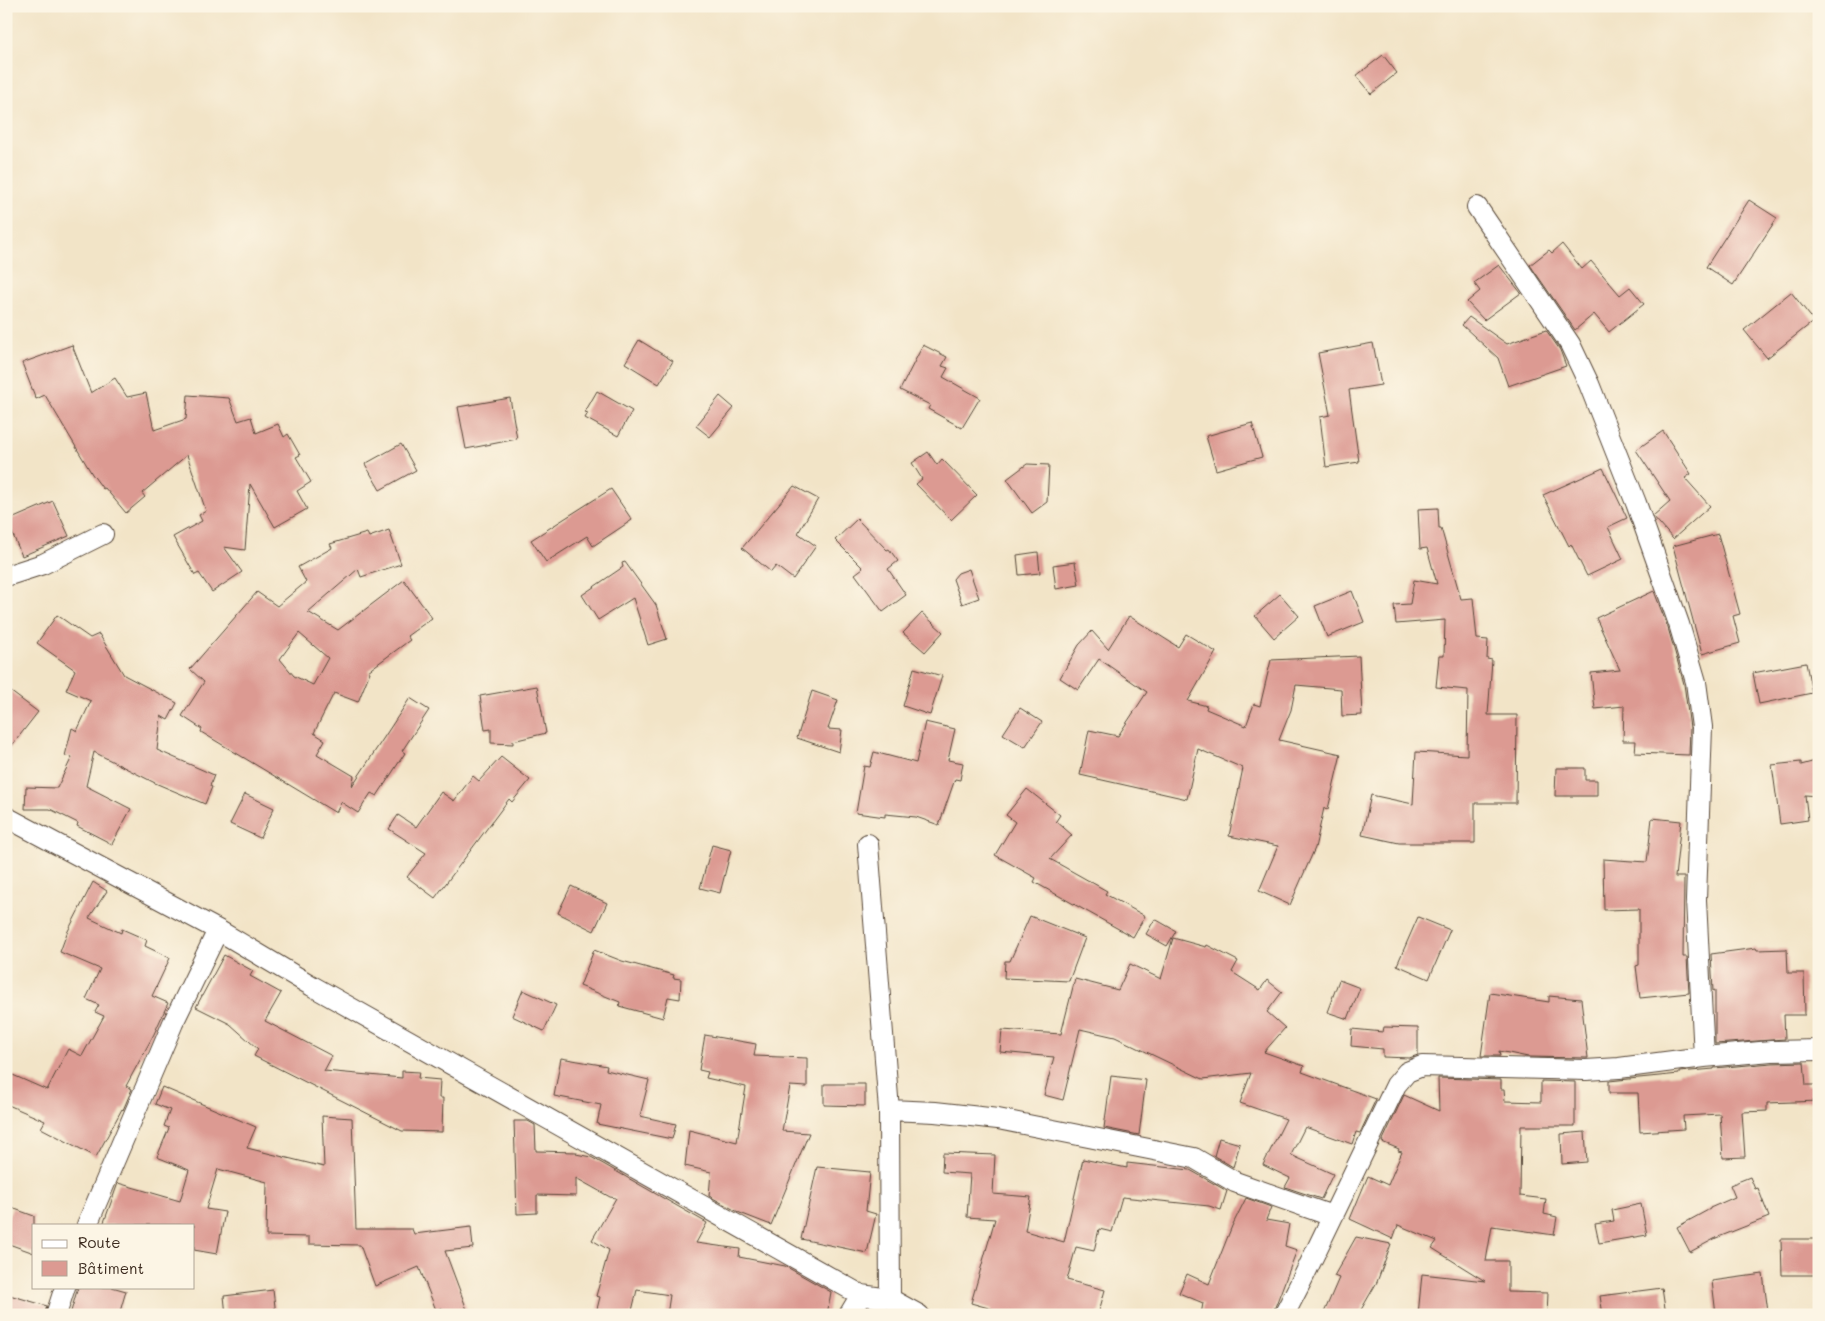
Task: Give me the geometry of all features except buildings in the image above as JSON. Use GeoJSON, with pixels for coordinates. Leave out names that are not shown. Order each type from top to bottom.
{"type":"FeatureCollection","features":[{"type":"Feature","properties":{"kind":"street"},"geometry":{"type":"LineString","coordinates":[[1477,207],[1570,344],[1589,384],[1640,512],[1679,624],[1696,682],[1702,727],[1696,900],[1704,1057]]}},
{"type":"Feature","properties":{"kind":"street"},"geometry":{"type":"LineString","coordinates":[[6,576],[43,564],[104,534]]}},
{"type":"Feature","properties":{"kind":"street"},"geometry":{"type":"LineString","coordinates":[[6,817],[218,930],[312,986],[861,1294],[890,1299],[919,1315]]}},
{"type":"Feature","properties":{"kind":"street"},"geometry":{"type":"LineString","coordinates":[[868,844],[888,1110],[890,1299]]}},
{"type":"Feature","properties":{"kind":"street"},"geometry":{"type":"LineString","coordinates":[[87,1224],[173,1023],[218,930]]}},
{"type":"Feature","properties":{"kind":"street"},"geometry":{"type":"LineString","coordinates":[[1284,1315],[1396,1085],[1407,1072],[1422,1066],[1586,1070],[1771,1051],[1819,1050]]}},
{"type":"Feature","properties":{"kind":"street"},"geometry":{"type":"LineString","coordinates":[[888,1110],[935,1112],[998,1119],[1194,1158],[1235,1182],[1332,1216]]}},
{"type":"Feature","properties":{"kind":"street"},"geometry":{"type":"LineString","coordinates":[[56,1315],[65,1288]]}},
{"type":"Feature","properties":{"kind":"street"},"geometry":{"type":"LineString","coordinates":[[849,1315],[861,1294]]}}]}
